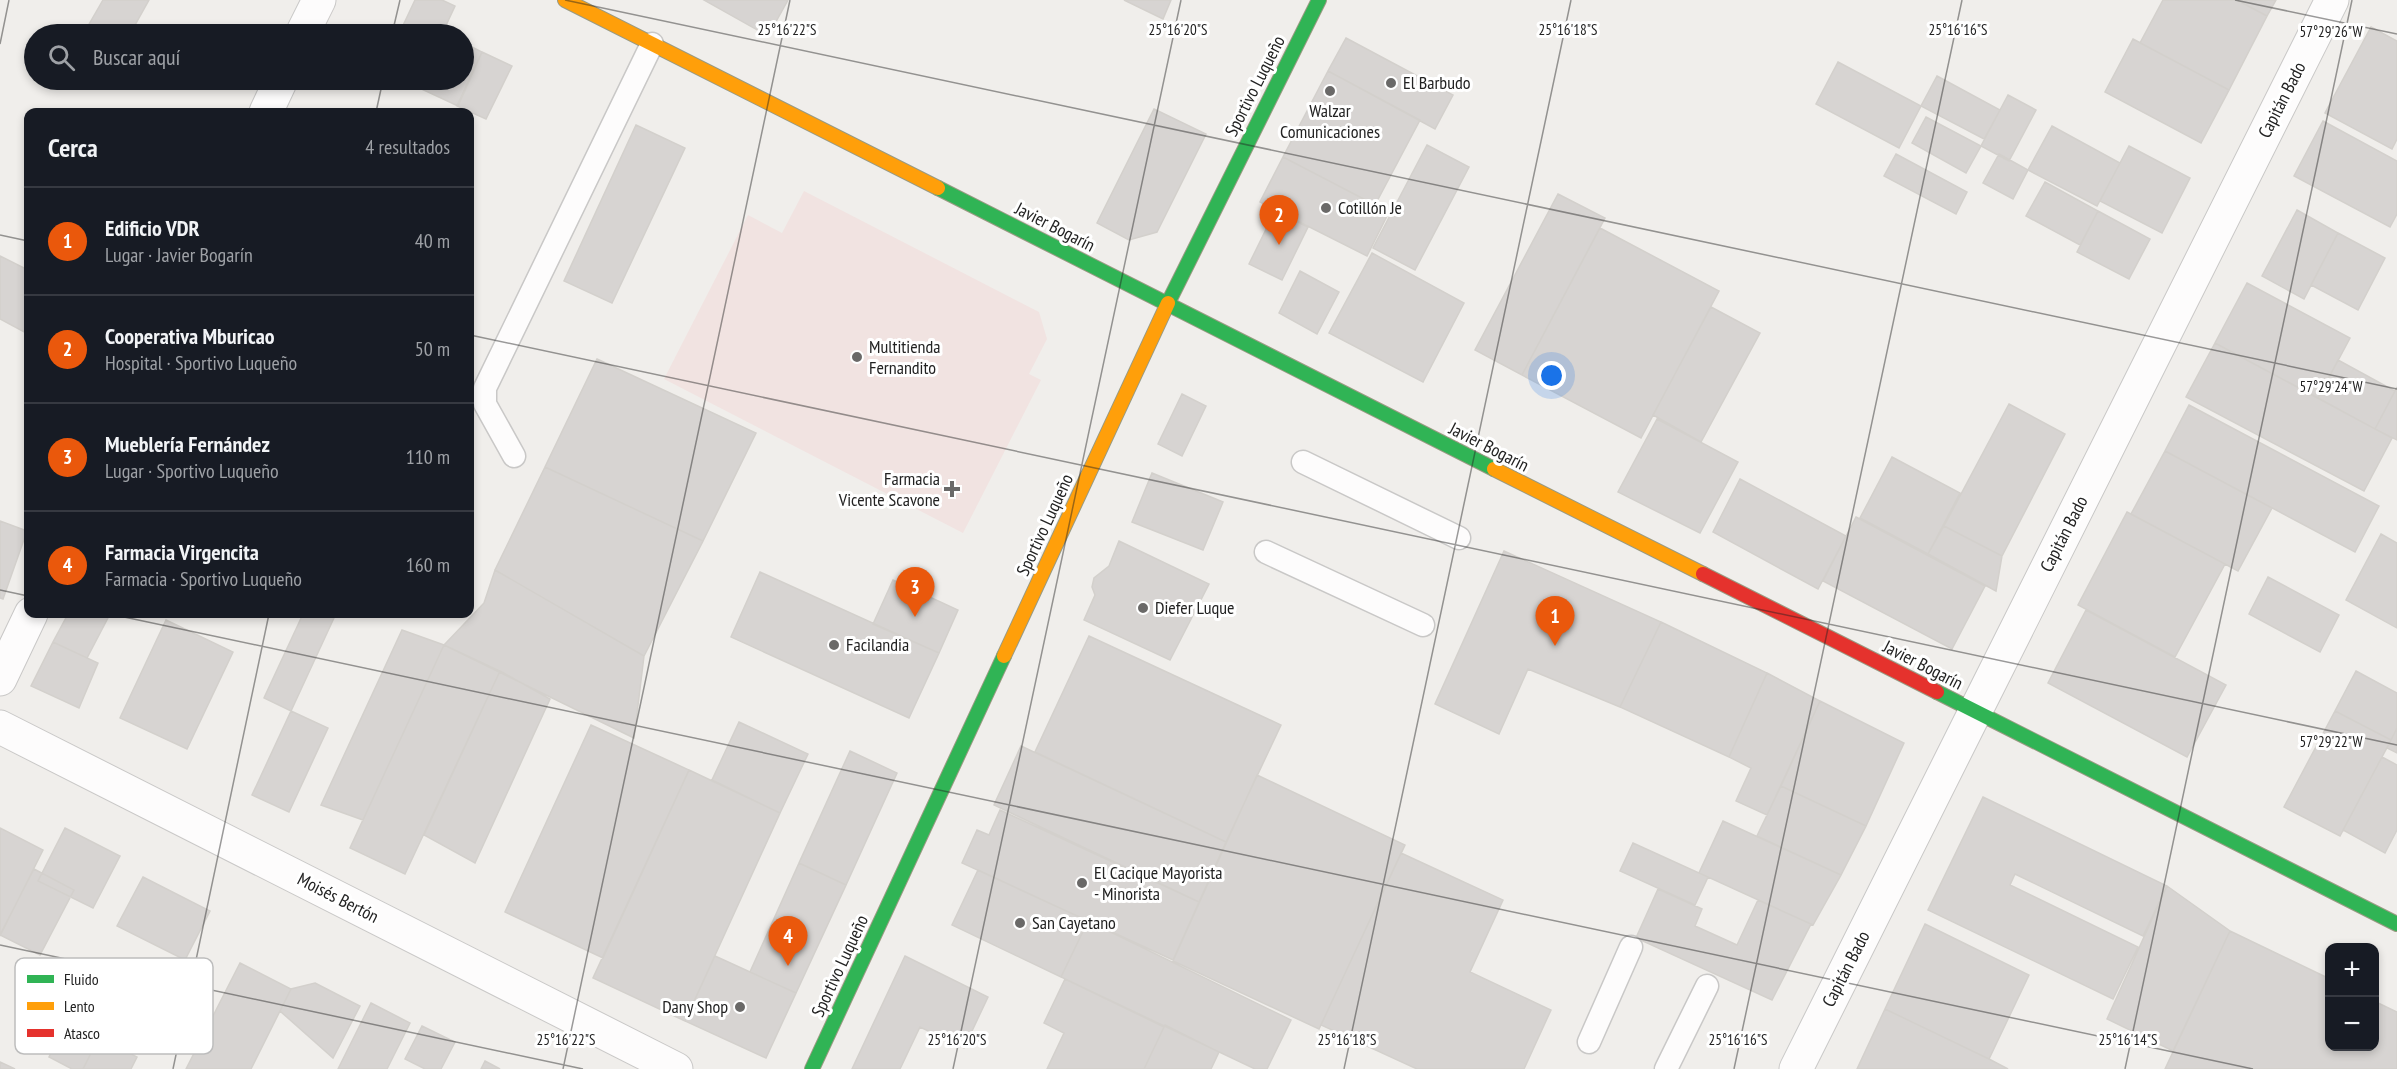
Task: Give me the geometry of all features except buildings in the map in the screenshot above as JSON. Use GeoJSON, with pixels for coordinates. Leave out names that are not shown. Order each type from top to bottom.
{"type":"FeatureCollection","features":[{"type":"Feature","properties":{"kind":"street"},"geometry":{"type":"LineString","coordinates":[[307,24],[318,0]]}},
{"type":"Feature","properties":{"kind":"street","name":"Javier Bogarín"},"geometry":{"type":"LineString","coordinates":[[565,0],[2397,924]]}},
{"type":"Feature","properties":{"kind":"street","name":"Sportivo Luqueño"},"geometry":{"type":"LineString","coordinates":[[812,1069],[1167,304],[1319,0]]}},
{"type":"Feature","properties":{"kind":"street","name":"Capitán Bado"},"geometry":{"type":"LineString","coordinates":[[1796,1069],[2332,0]]}},
{"type":"Feature","properties":{"kind":"street"},"geometry":{"type":"LineString","coordinates":[[268,108],[276,90]]}},
{"type":"Feature","properties":{"kind":"street"},"geometry":{"type":"LineString","coordinates":[[0,679],[29,618]]}},
{"type":"Feature","properties":{"kind":"street","name":"Moisés Bertón"},"geometry":{"type":"LineString","coordinates":[[0,727],[676,1069]]}},
{"type":"Feature","properties":{"kind":"lane"},"geometry":{"type":"LineString","coordinates":[[514,456],[485,404],[485,388],[652,44]]}},
{"type":"Feature","properties":{"kind":"lane"},"geometry":{"type":"LineString","coordinates":[[1303,462],[1459,538]]}},
{"type":"Feature","properties":{"kind":"lane"},"geometry":{"type":"LineString","coordinates":[[1266,552],[1423,625]]}},
{"type":"Feature","properties":{"kind":"lane"},"geometry":{"type":"LineString","coordinates":[[1589,1042],[1631,947]]}},
{"type":"Feature","properties":{"kind":"lane"},"geometry":{"type":"LineString","coordinates":[[1666,1069],[1707,986]]}},
{"type":"Feature","properties":{"kind":"shaded area","name":"Multitienda Fernandito"},"geometry":{"type":"Polygon","coordinates":[[[804,191],[1039,312],[1047,339],[1029,374],[1041,380],[963,533],[664,379],[748,215],[782,233],[804,191]]]}},
{"type":"Feature","properties":{"kind":"traffic: fast"},"geometry":{"type":"LineString","coordinates":[[1168,303],[1319,0]]}},
{"type":"Feature","properties":{"kind":"traffic: fast"},"geometry":{"type":"LineString","coordinates":[[938,188],[1494,469]]}},
{"type":"Feature","properties":{"kind":"traffic: fast"},"geometry":{"type":"LineString","coordinates":[[812,1069],[1004,656]]}},
{"type":"Feature","properties":{"kind":"traffic: fast"},"geometry":{"type":"LineString","coordinates":[[1937,692],[2397,924]]}},
{"type":"Feature","properties":{"kind":"traffic: slow"},"geometry":{"type":"LineString","coordinates":[[565,0],[938,188]]}},
{"type":"Feature","properties":{"kind":"traffic: slow"},"geometry":{"type":"LineString","coordinates":[[1004,656],[1168,303]]}},
{"type":"Feature","properties":{"kind":"traffic: slow"},"geometry":{"type":"LineString","coordinates":[[1494,469],[1703,574]]}},
{"type":"Feature","properties":{"kind":"traffic: jam"},"geometry":{"type":"LineString","coordinates":[[1703,574],[1937,692]]}},
{"type":"Feature","properties":{"kind":"place","name":"El Barbudo"},"geometry":{"type":"Point","coordinates":[1391,83]}},
{"type":"Feature","properties":{"kind":"place","name":"Walzar Comunicaciones"},"geometry":{"type":"Point","coordinates":[1330,91]}},
{"type":"Feature","properties":{"kind":"place","name":"Cotillón Je"},"geometry":{"type":"Point","coordinates":[1326,208]}},
{"type":"Feature","properties":{"kind":"place","name":"Cooperativa Mburicao"},"geometry":{"type":"Point","coordinates":[1279,245]}},
{"type":"Feature","properties":{"kind":"place","name":"Multitienda Fernandito"},"geometry":{"type":"Point","coordinates":[857,357]}},
{"type":"Feature","properties":{"kind":"place","name":"Farmacia Vicente Scavone"},"geometry":{"type":"Point","coordinates":[952,489]}},
{"type":"Feature","properties":{"kind":"place","name":"Diefer Luque"},"geometry":{"type":"Point","coordinates":[1143,608]}},
{"type":"Feature","properties":{"kind":"place","name":"Mueblería Fernández"},"geometry":{"type":"Point","coordinates":[915,617]}},
{"type":"Feature","properties":{"kind":"place","name":"Facilandia"},"geometry":{"type":"Point","coordinates":[834,645]}},
{"type":"Feature","properties":{"kind":"place","name":"Edificio VDR"},"geometry":{"type":"Point","coordinates":[1555,646]}},
{"type":"Feature","properties":{"kind":"place","name":"El Cacique Mayorista - Minorista"},"geometry":{"type":"Point","coordinates":[1082,883]}},
{"type":"Feature","properties":{"kind":"place","name":"San Cayetano"},"geometry":{"type":"Point","coordinates":[1020,923]}},
{"type":"Feature","properties":{"kind":"place","name":"Farmacia Virgencita"},"geometry":{"type":"Point","coordinates":[788,966]}},
{"type":"Feature","properties":{"kind":"place","name":"Dany Shop"},"geometry":{"type":"Point","coordinates":[740,1007]}}]}
